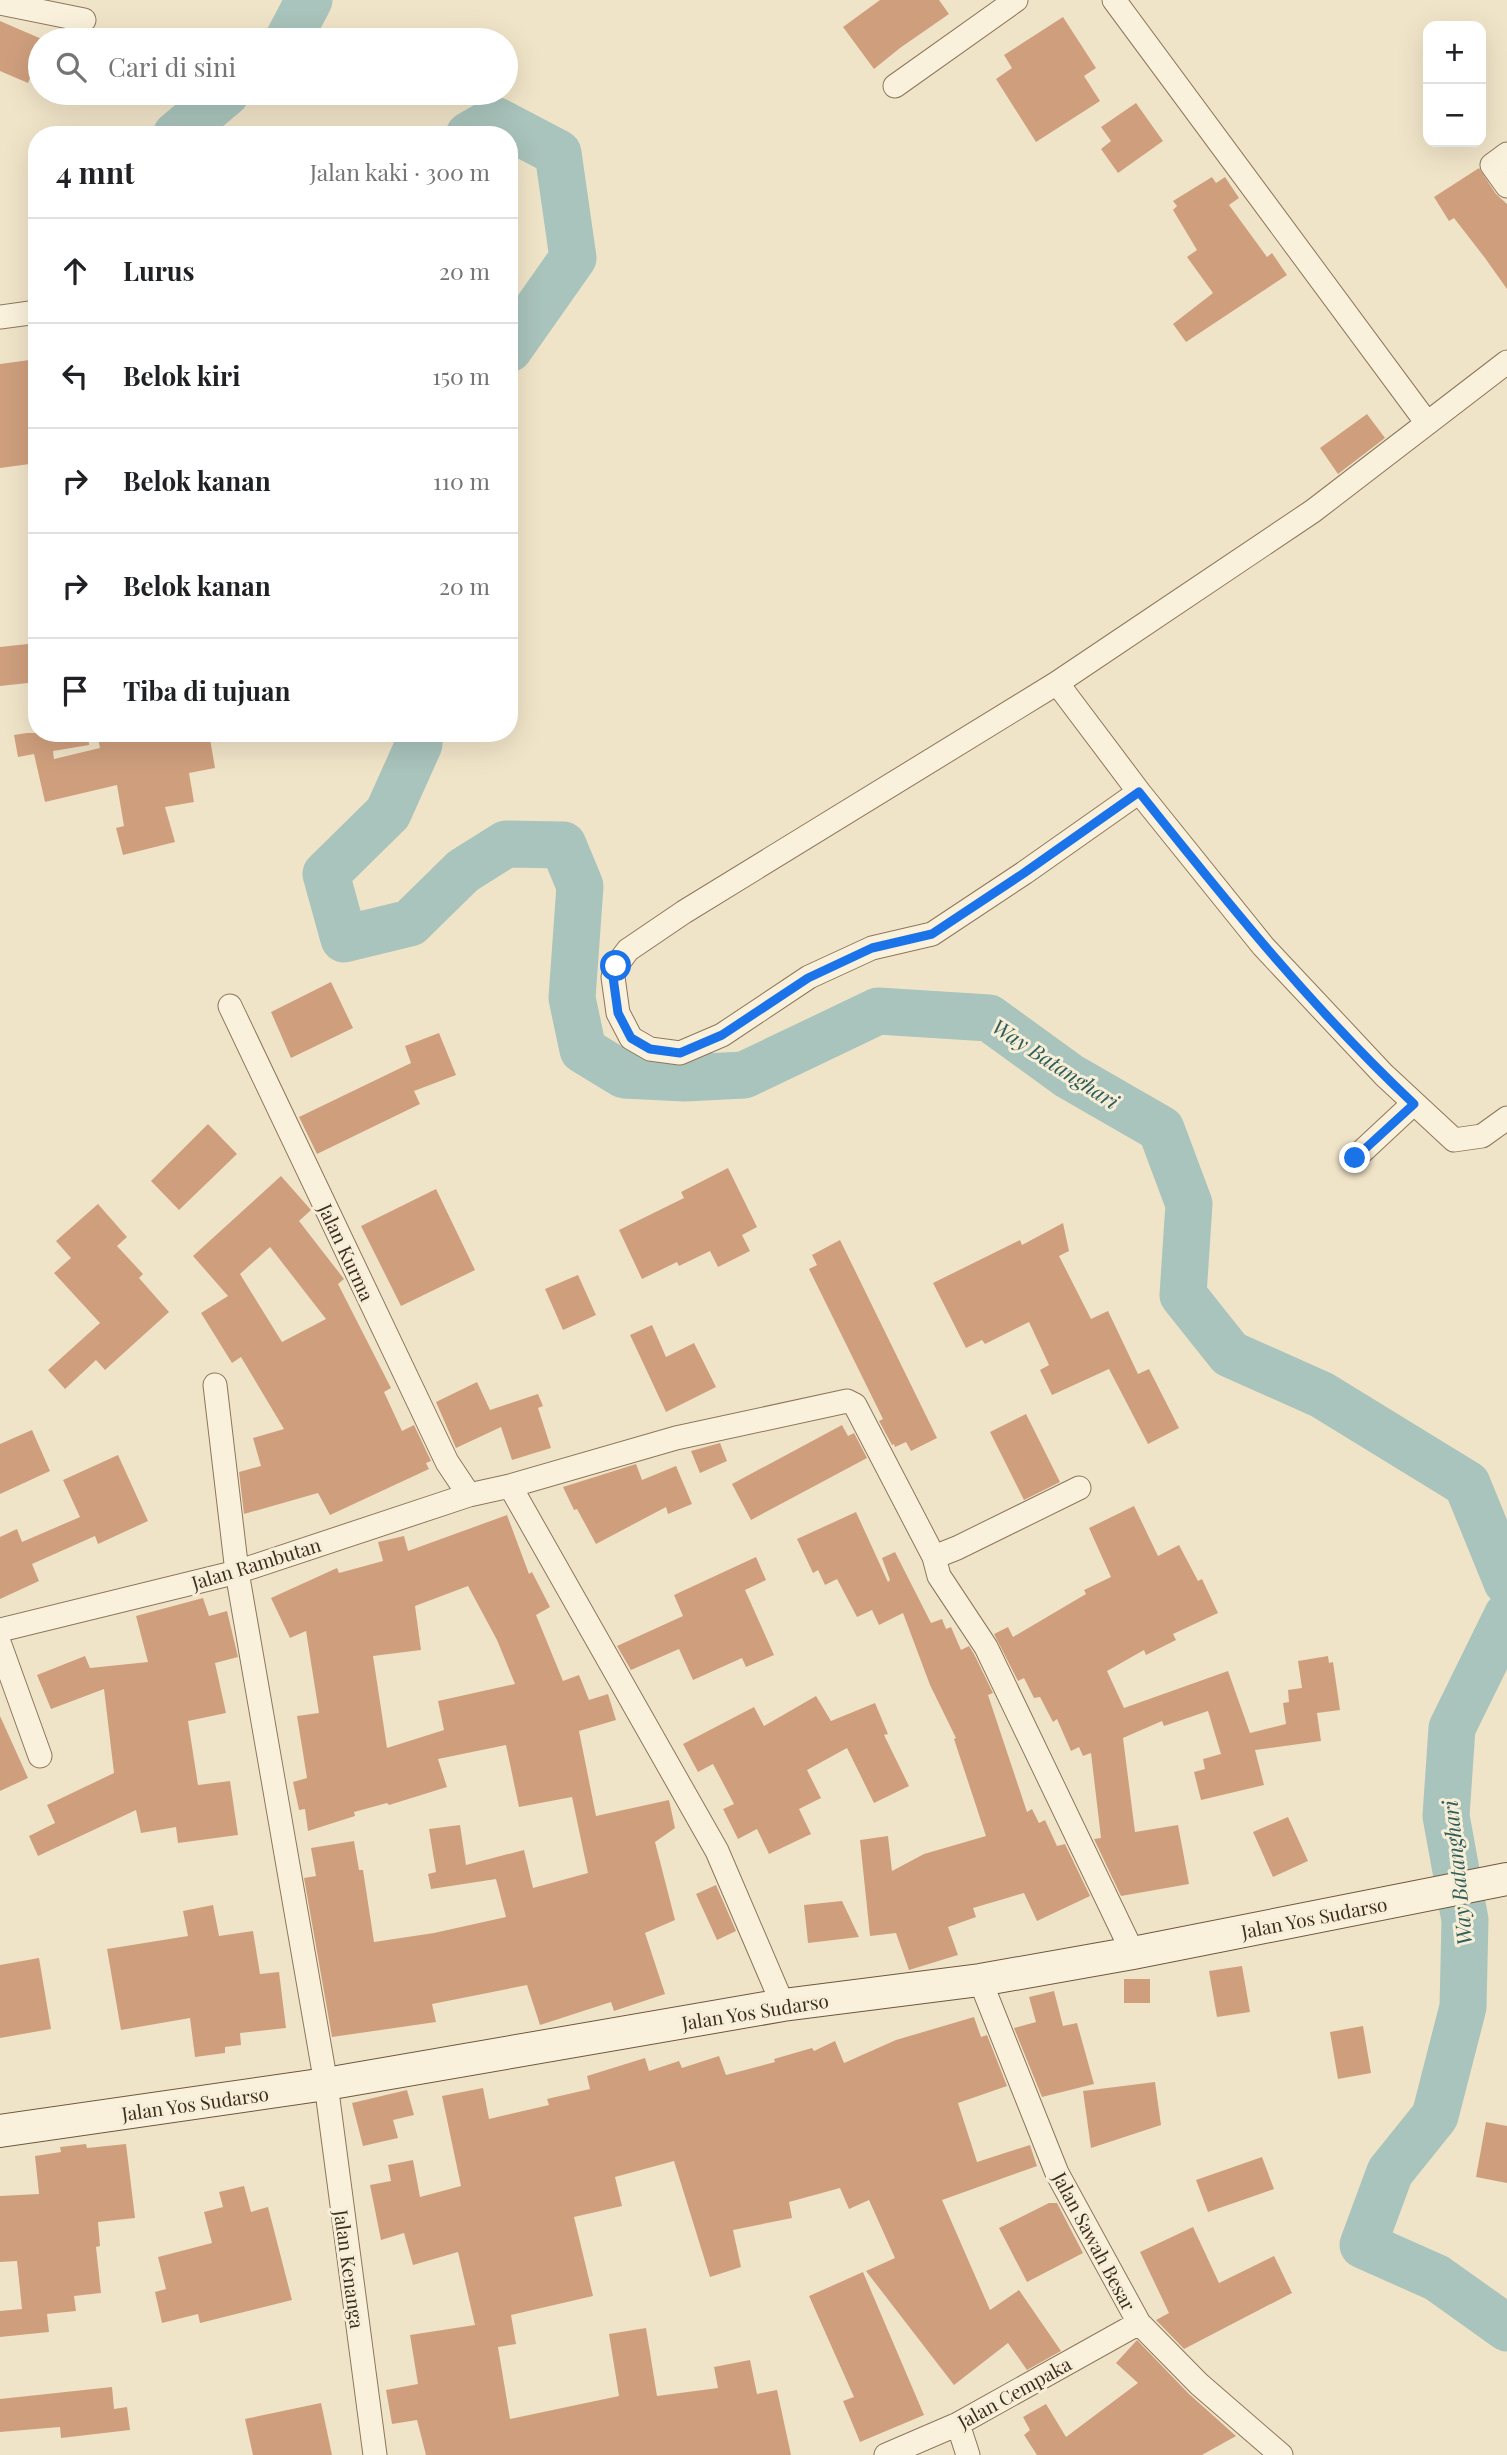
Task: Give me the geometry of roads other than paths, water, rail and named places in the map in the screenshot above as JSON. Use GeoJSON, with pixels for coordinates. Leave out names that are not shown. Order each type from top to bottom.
{"type":"FeatureCollection","features":[{"type":"Feature","properties":{"kind":"street"},"geometry":{"type":"LineString","coordinates":[[895,86],[1016,0]]}},
{"type":"Feature","properties":{"kind":"street"},"geometry":{"type":"LineString","coordinates":[[1114,0],[1427,422]]}},
{"type":"Feature","properties":{"kind":"street"},"geometry":{"type":"LineString","coordinates":[[0,3],[84,20]]}},
{"type":"Feature","properties":{"kind":"street"},"geometry":{"type":"LineString","coordinates":[[1507,153],[1492,165],[1507,186]]}},
{"type":"Feature","properties":{"kind":"street"},"geometry":{"type":"LineString","coordinates":[[0,317],[28,313]]}},
{"type":"Feature","properties":{"kind":"street"},"geometry":{"type":"LineString","coordinates":[[1139,792],[932,934],[872,948],[808,978],[722,1035],[680,1053],[650,1049],[631,1038],[618,1013],[613,977],[616,966],[628,950],[684,912],[1057,683],[1312,512],[1507,362]]}},
{"type":"Feature","properties":{"kind":"street"},"geometry":{"type":"LineString","coordinates":[[1057,683],[1139,792],[1263,946],[1384,1075],[1454,1140],[1482,1136],[1507,1118]]}},
{"type":"Feature","properties":{"kind":"street","name":"Jalan Kurma"},"geometry":{"type":"LineString","coordinates":[[230,1006],[447,1462],[469,1494]]}},
{"type":"Feature","properties":{"kind":"street"},"geometry":{"type":"LineString","coordinates":[[1355,1158],[1414,1104]]}},
{"type":"Feature","properties":{"kind":"street","name":"Jalan Kenanga"},"geometry":{"type":"LineString","coordinates":[[215,1385],[237,1572],[326,2084],[375,2455]]}},
{"type":"Feature","properties":{"kind":"street","name":"Jalan Rambutan"},"geometry":{"type":"LineString","coordinates":[[0,1630],[237,1572],[469,1494],[510,1486],[676,1438],[847,1401],[855,1405],[934,1557]]}},
{"type":"Feature","properties":{"kind":"street"},"geometry":{"type":"LineString","coordinates":[[510,1486],[717,1851],[783,2005]]}},
{"type":"Feature","properties":{"kind":"street"},"geometry":{"type":"LineString","coordinates":[[1079,1488],[934,1557],[939,1576],[986,1647],[1133,1953]]}},
{"type":"Feature","properties":{"kind":"street"},"geometry":{"type":"LineString","coordinates":[[0,1645],[40,1756]]}},
{"type":"Feature","properties":{"kind":"street","name":"Jalan Yos Sudarso"},"geometry":{"type":"LineString","coordinates":[[0,2131],[326,2084],[783,2005],[980,1980],[1133,1953],[1507,1879]]}},
{"type":"Feature","properties":{"kind":"street","name":"Jalan Sawah Besar"},"geometry":{"type":"LineString","coordinates":[[980,1980],[1058,2173],[1139,2323],[1199,2384],[1280,2455]]}},
{"type":"Feature","properties":{"kind":"street","name":"Jalan Cempaka"},"geometry":{"type":"LineString","coordinates":[[886,2455],[958,2424],[1139,2323]]}},
{"type":"Feature","properties":{"kind":"street"},"geometry":{"type":"LineString","coordinates":[[958,2424],[968,2455]]}},
{"type":"Feature","properties":{"kind":"waterway","name":"Way Batanghari"},"geometry":{"type":"LineString","coordinates":[[294,28],[309,0]]}},
{"type":"Feature","properties":{"kind":"waterway","name":"Way Batanghari"},"geometry":{"type":"LineString","coordinates":[[187,126],[212,105]]}},
{"type":"Feature","properties":{"kind":"waterway","name":"Way Batanghari"},"geometry":{"type":"LineString","coordinates":[[485,126],[495,120],[506,126]]}},
{"type":"Feature","properties":{"kind":"waterway","name":"Way Batanghari"},"geometry":{"type":"LineString","coordinates":[[518,132],[558,153],[573,258],[518,336]]}},
{"type":"Feature","properties":{"kind":"waterway","name":"Way Batanghari"},"geometry":{"type":"LineString","coordinates":[[419,742],[388,813],[326,874],[344,939],[410,923],[463,871],[506,844],[563,845],[580,886],[572,998],[583,1050],[624,1075],[685,1078],[744,1075],[878,1011],[989,1018],[1069,1076],[1161,1129],[1189,1204],[1183,1295],[1230,1354],[1322,1395],[1467,1484],[1507,1582]]}},
{"type":"Feature","properties":{"kind":"waterway","name":"Way Batanghari"},"geometry":{"type":"LineString","coordinates":[[1507,1616],[1452,1728],[1446,1816],[1465,1920],[1463,2007],[1435,2116],[1390,2172],[1363,2245],[1437,2278],[1507,2328]]}}]}
